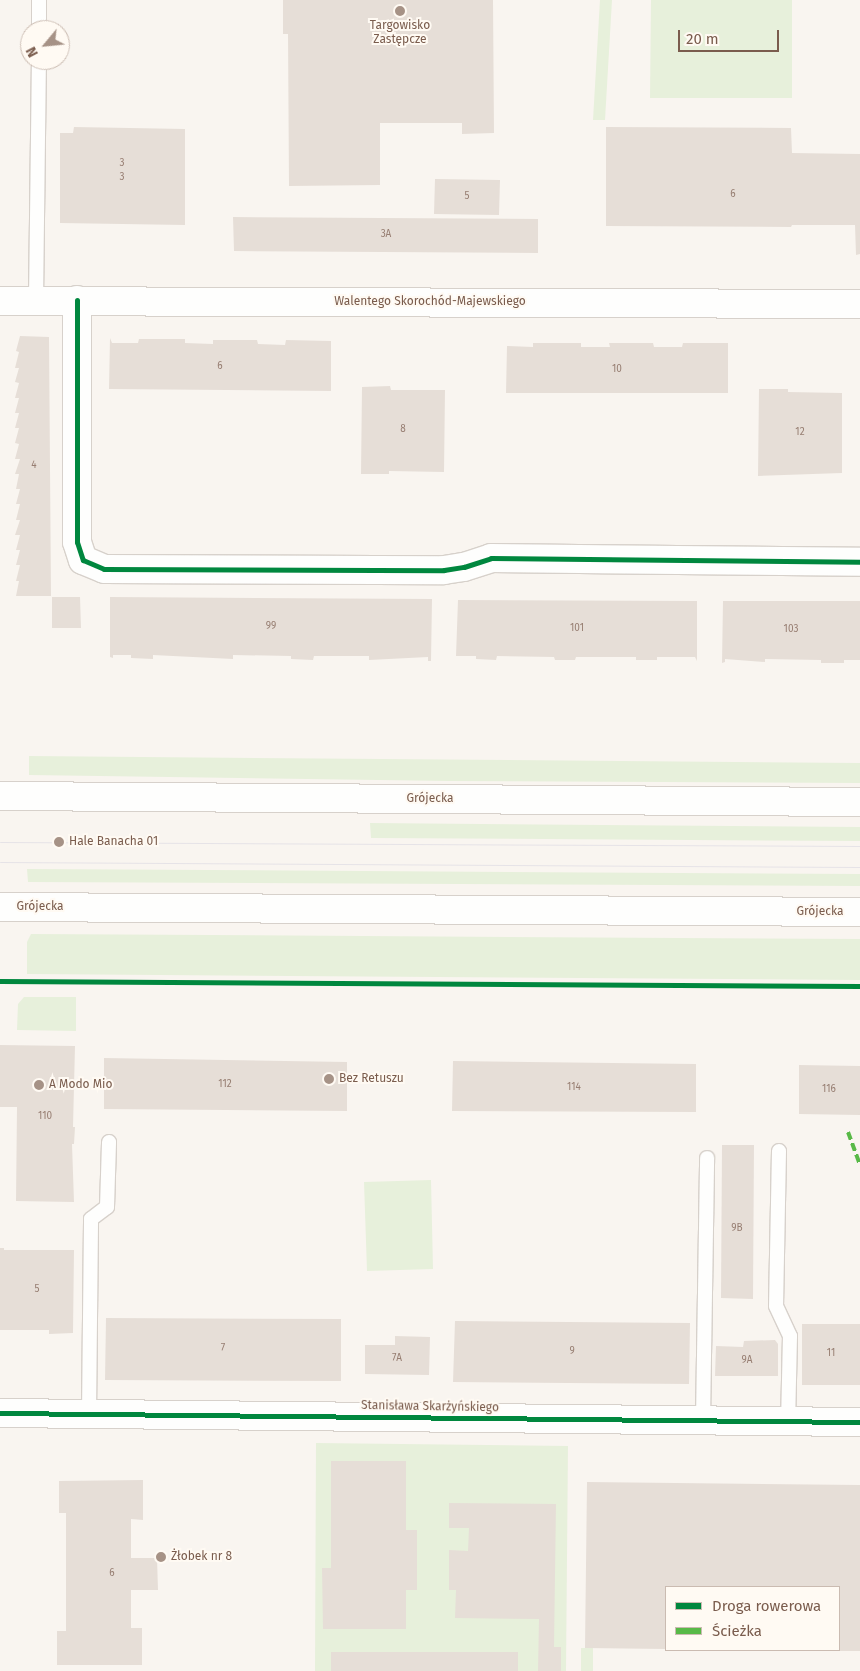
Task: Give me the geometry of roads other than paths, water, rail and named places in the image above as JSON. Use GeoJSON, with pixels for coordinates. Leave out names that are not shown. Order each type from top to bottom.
{"type":"FeatureCollection","features":[{"type":"Feature","properties":{"kind":"street"},"geometry":{"type":"LineString","coordinates":[[77,300],[77,542],[83,560],[104,569],[444,570],[464,567],[491,558],[860,562]]}},
{"type":"Feature","properties":{"kind":"street","name":"Walentego Skorochód-Majewskiego"},"geometry":{"type":"LineString","coordinates":[[0,301],[860,304]]}},
{"type":"Feature","properties":{"kind":"street","name":"Grójecka"},"geometry":{"type":"LineString","coordinates":[[0,796],[860,802]]}},
{"type":"Feature","properties":{"kind":"street","name":"Grójecka"},"geometry":{"type":"LineString","coordinates":[[0,907],[860,912]]}},
{"type":"Feature","properties":{"kind":"street","name":"Stanisława Skarżyńskiego"},"geometry":{"type":"LineString","coordinates":[[0,1413],[860,1422]]}},
{"type":"Feature","properties":{"kind":"lane"},"geometry":{"type":"LineString","coordinates":[[39,0],[39,20]]}},
{"type":"Feature","properties":{"kind":"lane"},"geometry":{"type":"LineString","coordinates":[[36,301],[39,70]]}},
{"type":"Feature","properties":{"kind":"lane"},"geometry":{"type":"LineString","coordinates":[[89,1414],[90,1219],[107,1207],[109,1142]]}},
{"type":"Feature","properties":{"kind":"lane"},"geometry":{"type":"LineString","coordinates":[[779,1150],[776,1306],[790,1336],[788,1421]]}},
{"type":"Feature","properties":{"kind":"lane"},"geometry":{"type":"LineString","coordinates":[[703,1420],[707,1158]]}},
{"type":"Feature","properties":{"kind":"tram line"},"geometry":{"type":"LineString","coordinates":[[0,842],[860,846]]}},
{"type":"Feature","properties":{"kind":"tram line"},"geometry":{"type":"LineString","coordinates":[[0,862],[860,867]]}},
{"type":"Feature","properties":{"kind":"place","name":"Targowisko Zastępcze"},"geometry":{"type":"Point","coordinates":[400,11]}},
{"type":"Feature","properties":{"kind":"place","name":"Hale Banacha 01"},"geometry":{"type":"Point","coordinates":[59,842]}},
{"type":"Feature","properties":{"kind":"place","name":"Bez Retuszu"},"geometry":{"type":"Point","coordinates":[329,1079]}},
{"type":"Feature","properties":{"kind":"place","name":"A Modo Mio"},"geometry":{"type":"Point","coordinates":[39,1085]}},
{"type":"Feature","properties":{"kind":"place","name":"Żłobek nr 8"},"geometry":{"type":"Point","coordinates":[161,1557]}}]}
